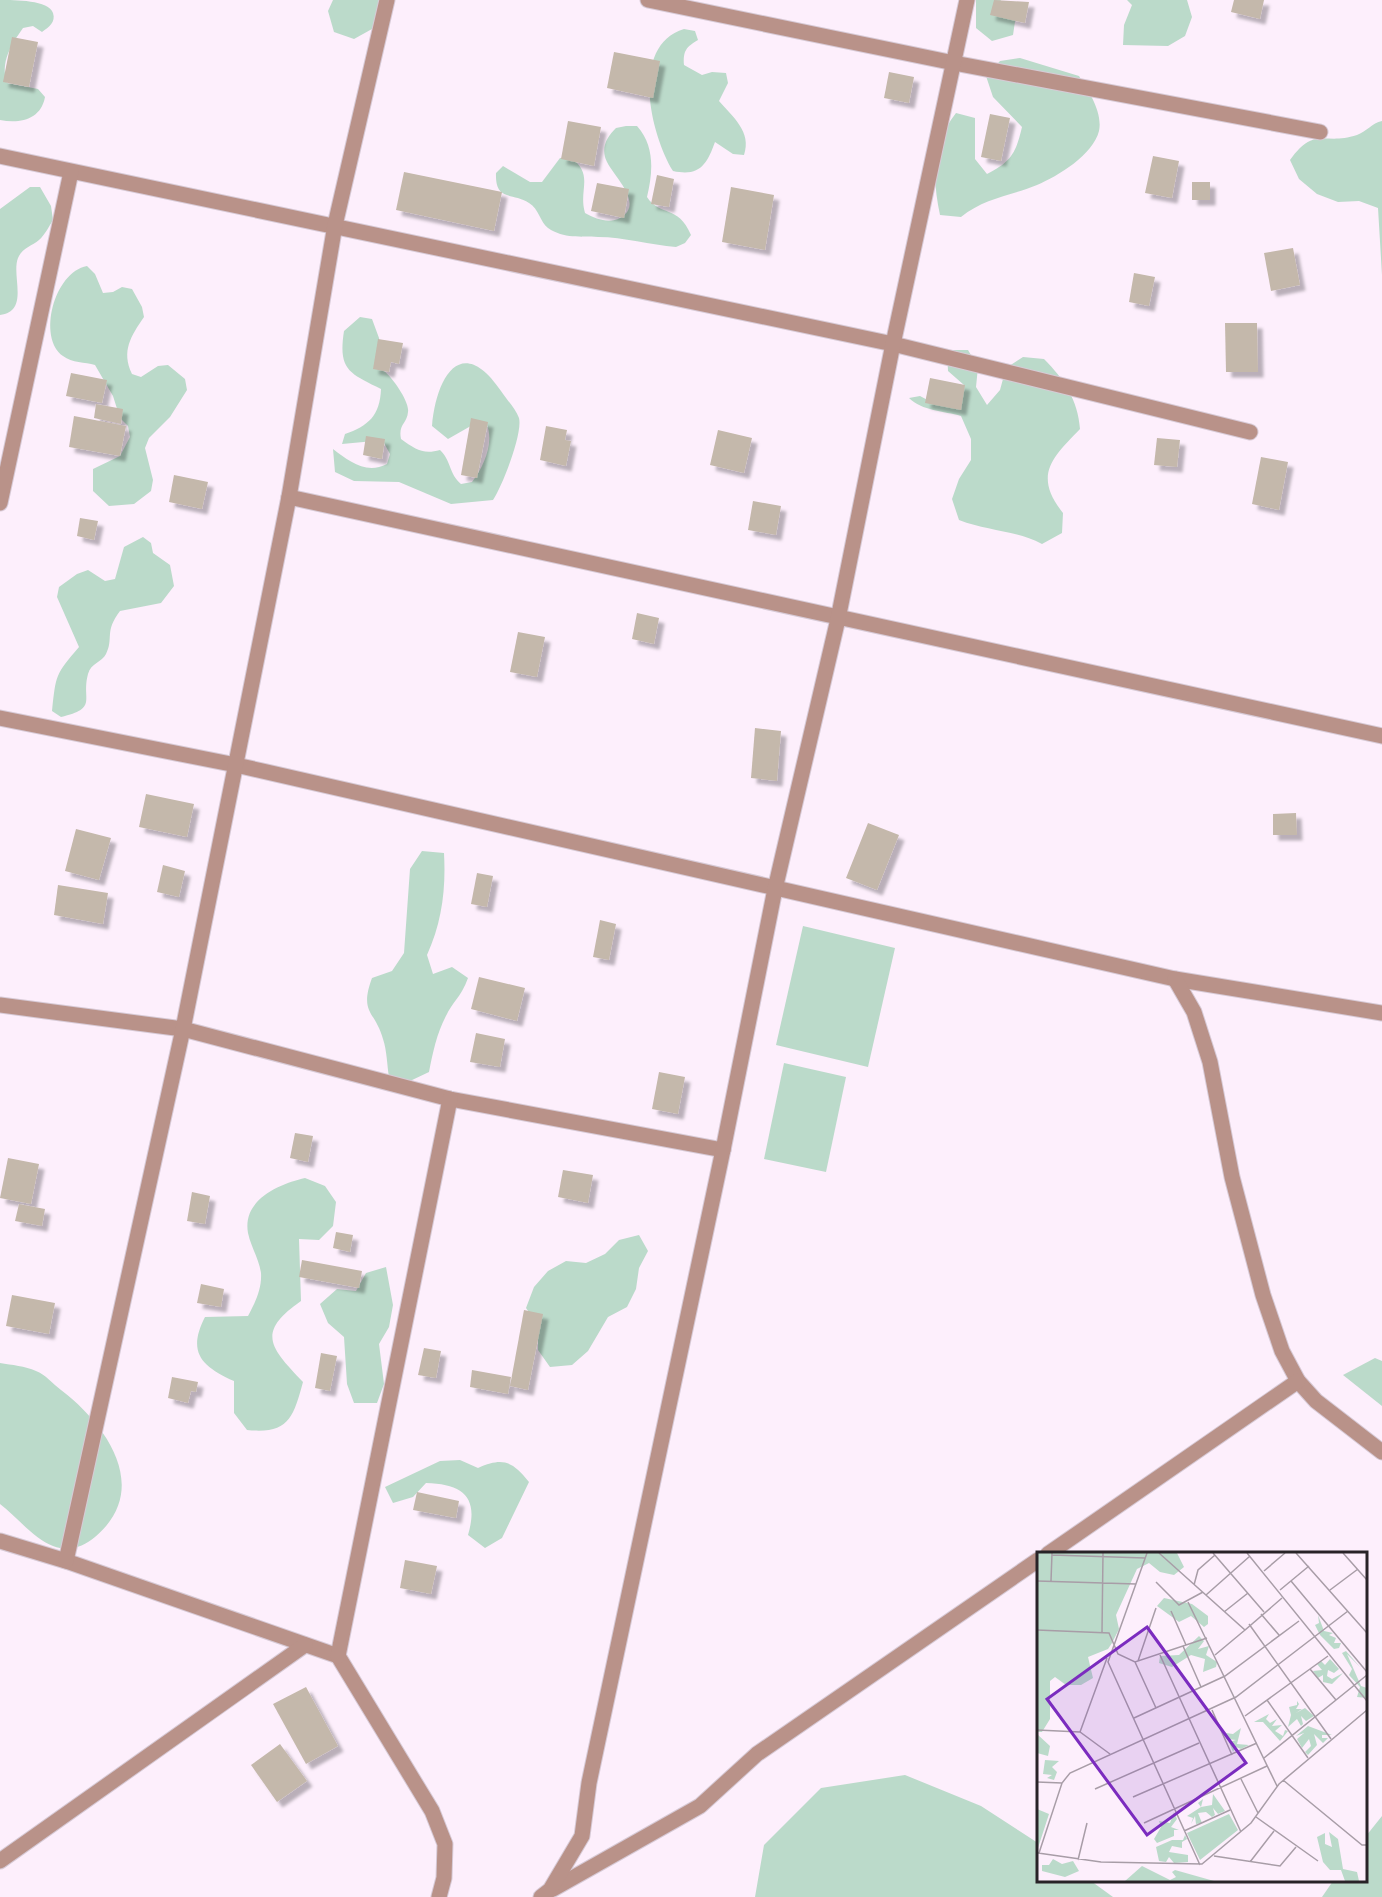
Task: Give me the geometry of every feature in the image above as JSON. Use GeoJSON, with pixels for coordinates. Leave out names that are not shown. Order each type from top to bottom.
{"type":"FeatureCollection","features":[{"type":"Feature","properties":{"kind":"street"},"geometry":{"type":"LineString","coordinates":[[66,1561],[183,1029],[289,497],[335,225],[387,0]]}},
{"type":"Feature","properties":{"kind":"street"},"geometry":{"type":"LineString","coordinates":[[648,0],[954,63],[1320,132]]}},
{"type":"Feature","properties":{"kind":"street"},"geometry":{"type":"LineString","coordinates":[[545,1894],[582,1836],[589,1783],[723,1150],[775,889],[838,619],[892,344],[967,0]]}},
{"type":"Feature","properties":{"kind":"street"},"geometry":{"type":"LineString","coordinates":[[0,156],[892,344],[1250,432]]}},
{"type":"Feature","properties":{"kind":"street"},"geometry":{"type":"LineString","coordinates":[[0,502],[71,172]]}},
{"type":"Feature","properties":{"kind":"street"},"geometry":{"type":"LineString","coordinates":[[289,497],[838,619],[1382,736]]}},
{"type":"Feature","properties":{"kind":"street"},"geometry":{"type":"LineString","coordinates":[[0,718],[236,765],[1175,979],[1382,1013]]}},
{"type":"Feature","properties":{"kind":"street"},"geometry":{"type":"LineString","coordinates":[[1175,979],[1194,1012],[1210,1062],[1232,1177],[1263,1295],[1282,1352],[1298,1381],[1316,1401],[1382,1452]]}},
{"type":"Feature","properties":{"kind":"street"},"geometry":{"type":"LineString","coordinates":[[0,1005],[183,1029],[450,1098],[723,1150]]}},
{"type":"Feature","properties":{"kind":"street"},"geometry":{"type":"LineString","coordinates":[[338,1656],[450,1098]]}},
{"type":"Feature","properties":{"kind":"street"},"geometry":{"type":"LineString","coordinates":[[1051,1552],[1298,1381]]}},
{"type":"Feature","properties":{"kind":"street"},"geometry":{"type":"LineString","coordinates":[[0,1541],[66,1561],[338,1656],[432,1811],[445,1844],[444,1878],[439,1897]]}},
{"type":"Feature","properties":{"kind":"street"},"geometry":{"type":"LineString","coordinates":[[545,1894],[700,1806],[757,1754],[1037,1561]]}},
{"type":"Feature","properties":{"kind":"street"},"geometry":{"type":"LineString","coordinates":[[0,1861],[305,1645]]}},
{"type":"Feature","properties":{"kind":"green space"},"geometry":{"type":"Polygon","coordinates":[[[0,0],[45,5],[54,16],[51,24],[42,32],[33,26],[23,28],[8,54],[5,68],[7,83],[38,89],[45,97],[35,115],[22,120],[0,120],[0,0]]]}},
{"type":"Feature","properties":{"kind":"green space"},"geometry":{"type":"Polygon","coordinates":[[[333,0],[383,0],[372,29],[354,39],[334,32],[328,11],[333,0]]]}},
{"type":"Feature","properties":{"kind":"green space"},"geometry":{"type":"Polygon","coordinates":[[[976,0],[1001,0],[999,4],[1016,15],[1013,35],[992,41],[976,28],[976,0]]]}},
{"type":"Feature","properties":{"kind":"green space"},"geometry":{"type":"Polygon","coordinates":[[[1127,0],[1187,0],[1192,17],[1185,36],[1168,46],[1123,45],[1124,25],[1132,5],[1127,0]]]}},
{"type":"Feature","properties":{"kind":"green space"},"geometry":{"type":"Polygon","coordinates":[[[684,29],[695,31],[698,40],[686,50],[684,65],[702,75],[712,72],[726,73],[728,83],[719,101],[740,125],[746,147],[744,155],[733,154],[715,142],[709,157],[701,167],[690,172],[673,171],[658,136],[652,115],[650,93],[651,72],[656,53],[667,39],[684,29]]]}},
{"type":"Feature","properties":{"kind":"green space"},"geometry":{"type":"Polygon","coordinates":[[[1020,58],[1079,76],[1099,116],[1099,131],[1095,140],[1074,164],[1045,181],[988,201],[961,217],[940,215],[936,188],[936,161],[942,136],[956,113],[975,118],[975,159],[987,174],[1007,161],[1015,150],[1022,127],[993,97],[986,76],[1000,61],[1020,58]]]}},
{"type":"Feature","properties":{"kind":"green space"},"geometry":{"type":"Polygon","coordinates":[[[1382,121],[1382,275],[1378,208],[1359,201],[1338,202],[1317,194],[1299,179],[1290,160],[1299,149],[1313,140],[1357,135],[1382,121]]]}},
{"type":"Feature","properties":{"kind":"green space"},"geometry":{"type":"Polygon","coordinates":[[[637,126],[650,151],[651,169],[647,197],[652,203],[675,215],[686,225],[691,235],[685,243],[676,247],[618,238],[560,234],[545,225],[529,203],[506,195],[498,188],[496,173],[503,166],[530,182],[542,182],[560,158],[570,157],[578,164],[584,176],[585,213],[602,220],[616,220],[627,212],[630,204],[624,188],[608,164],[604,149],[608,138],[616,128],[637,126]]]}},
{"type":"Feature","properties":{"kind":"green space"},"geometry":{"type":"Polygon","coordinates":[[[30,187],[40,187],[51,206],[53,220],[41,238],[25,249],[18,258],[16,265],[17,300],[9,312],[0,315],[0,209],[30,187]]]}},
{"type":"Feature","properties":{"kind":"green space"},"geometry":{"type":"Polygon","coordinates":[[[87,266],[95,274],[103,293],[113,292],[122,287],[132,289],[142,307],[144,317],[129,344],[127,358],[132,374],[141,377],[158,366],[168,365],[185,379],[187,390],[170,417],[149,438],[145,448],[153,480],[151,491],[134,504],[109,506],[93,491],[93,469],[120,456],[130,437],[128,426],[120,418],[113,396],[95,365],[74,361],[63,356],[55,347],[51,335],[50,321],[58,292],[75,271],[87,266]]]}},
{"type":"Feature","properties":{"kind":"green space"},"geometry":{"type":"Polygon","coordinates":[[[360,317],[372,319],[379,338],[384,371],[396,384],[406,402],[408,412],[401,430],[401,439],[419,450],[429,452],[440,450],[461,484],[472,482],[481,469],[489,446],[488,430],[486,423],[476,423],[448,439],[432,426],[434,408],[445,378],[453,368],[463,363],[474,365],[487,374],[501,391],[519,418],[519,425],[515,447],[493,500],[451,504],[399,482],[354,481],[335,472],[333,449],[358,465],[372,468],[387,464],[390,454],[384,443],[374,441],[342,444],[345,434],[371,419],[380,398],[381,389],[361,379],[348,369],[343,354],[344,331],[360,317]]]}},
{"type":"Feature","properties":{"kind":"green space"},"geometry":{"type":"Polygon","coordinates":[[[947,350],[968,350],[978,367],[976,387],[987,405],[1000,390],[1006,368],[1023,357],[1044,359],[1064,382],[1073,399],[1080,429],[1054,458],[1048,477],[1049,488],[1054,500],[1063,513],[1062,533],[1042,544],[1022,536],[959,520],[952,499],[959,479],[971,460],[971,439],[961,416],[920,406],[909,398],[920,396],[937,405],[964,385],[948,371],[947,350]]]}},
{"type":"Feature","properties":{"kind":"green space"},"geometry":{"type":"Polygon","coordinates":[[[143,537],[151,543],[153,553],[170,565],[174,586],[161,603],[120,611],[112,624],[106,654],[88,674],[84,706],[73,714],[61,717],[52,711],[56,682],[61,670],[79,647],[57,597],[59,587],[77,574],[88,570],[105,581],[115,579],[124,547],[143,537]]]}},
{"type":"Feature","properties":{"kind":"green space"},"geometry":{"type":"Polygon","coordinates":[[[422,851],[444,853],[442,905],[427,955],[433,974],[452,967],[468,978],[441,1028],[429,1072],[410,1081],[389,1077],[384,1044],[367,999],[372,978],[392,971],[404,953],[410,869],[422,851]]]}},
{"type":"Feature","properties":{"kind":"green space"},"geometry":{"type":"Polygon","coordinates":[[[803,926],[895,948],[868,1067],[776,1045],[803,926]]]}},
{"type":"Feature","properties":{"kind":"green space"},"geometry":{"type":"Polygon","coordinates":[[[784,1063],[846,1077],[826,1172],[764,1159],[784,1063]]]}},
{"type":"Feature","properties":{"kind":"green space"},"geometry":{"type":"Polygon","coordinates":[[[305,1178],[325,1186],[336,1202],[333,1226],[319,1240],[299,1239],[301,1301],[277,1322],[273,1332],[276,1350],[303,1382],[296,1406],[287,1421],[272,1429],[247,1430],[234,1413],[234,1381],[213,1370],[206,1363],[200,1356],[197,1340],[205,1317],[248,1316],[258,1296],[261,1279],[260,1268],[248,1233],[251,1211],[257,1202],[274,1189],[305,1178]]]}},
{"type":"Feature","properties":{"kind":"green space"},"geometry":{"type":"Polygon","coordinates":[[[639,1235],[648,1251],[639,1268],[636,1289],[627,1307],[608,1317],[588,1351],[572,1365],[550,1367],[538,1350],[538,1325],[526,1308],[534,1287],[548,1271],[566,1261],[586,1263],[605,1254],[619,1240],[639,1235]]]}},
{"type":"Feature","properties":{"kind":"green space"},"geometry":{"type":"Polygon","coordinates":[[[386,1267],[393,1305],[389,1327],[379,1344],[384,1384],[377,1403],[354,1403],[347,1384],[344,1337],[328,1323],[320,1304],[337,1289],[356,1291],[366,1273],[386,1267]]]}},
{"type":"Feature","properties":{"kind":"green space"},"geometry":{"type":"Polygon","coordinates":[[[1375,1358],[1382,1361],[1382,1406],[1343,1375],[1375,1358]]]}},
{"type":"Feature","properties":{"kind":"green space"},"geometry":{"type":"Polygon","coordinates":[[[0,1363],[27,1368],[46,1377],[94,1421],[107,1439],[117,1459],[121,1479],[120,1499],[112,1518],[95,1537],[81,1546],[65,1549],[46,1543],[0,1504],[0,1363]]]}},
{"type":"Feature","properties":{"kind":"green space"},"geometry":{"type":"Polygon","coordinates":[[[460,1460],[478,1468],[494,1463],[506,1463],[517,1469],[529,1482],[502,1538],[485,1548],[468,1535],[471,1522],[470,1503],[459,1490],[450,1486],[426,1483],[413,1497],[393,1503],[385,1487],[440,1461],[460,1460]]]}},
{"type":"Feature","properties":{"kind":"green space"},"geometry":{"type":"Polygon","coordinates":[[[905,1775],[981,1806],[1037,1842],[1037,1882],[1092,1882],[1113,1897],[755,1897],[764,1845],[821,1788],[905,1775]]]}},
{"type":"Feature","properties":{"kind":"green space"},"geometry":{"type":"Polygon","coordinates":[[[1382,1816],[1382,1897],[1322,1897],[1332,1882],[1367,1882],[1367,1835],[1382,1816]]]}},
{"type":"Feature","properties":{"kind":"building"},"geometry":{"type":"Polygon","coordinates":[[[994,0],[1029,2],[1025,23],[990,15],[994,0]]]}},
{"type":"Feature","properties":{"kind":"building"},"geometry":{"type":"Polygon","coordinates":[[[1234,0],[1264,0],[1260,19],[1231,12],[1234,0]]]}},
{"type":"Feature","properties":{"kind":"building"},"geometry":{"type":"Polygon","coordinates":[[[12,37],[38,42],[29,87],[3,82],[12,37]]]}},
{"type":"Feature","properties":{"kind":"building"},"geometry":{"type":"Polygon","coordinates":[[[614,52],[660,61],[653,98],[607,88],[614,52]]]}},
{"type":"Feature","properties":{"kind":"building"},"geometry":{"type":"Polygon","coordinates":[[[889,72],[914,77],[909,103],[884,98],[889,72]]]}},
{"type":"Feature","properties":{"kind":"building"},"geometry":{"type":"Polygon","coordinates":[[[990,114],[1010,118],[1001,161],[981,157],[990,114]]]}},
{"type":"Feature","properties":{"kind":"building"},"geometry":{"type":"Polygon","coordinates":[[[568,121],[601,127],[594,166],[561,159],[568,121]]]}},
{"type":"Feature","properties":{"kind":"building"},"geometry":{"type":"Polygon","coordinates":[[[1153,156],[1179,161],[1172,198],[1145,193],[1153,156]]]}},
{"type":"Feature","properties":{"kind":"building"},"geometry":{"type":"Polygon","coordinates":[[[404,172],[502,192],[494,231],[396,210],[404,172]]]}},
{"type":"Feature","properties":{"kind":"building"},"geometry":{"type":"Polygon","coordinates":[[[657,175],[674,179],[669,207],[651,204],[657,175]]]}},
{"type":"Feature","properties":{"kind":"building"},"geometry":{"type":"Polygon","coordinates":[[[1192,182],[1210,182],[1210,200],[1192,200],[1192,182]]]}},
{"type":"Feature","properties":{"kind":"building"},"geometry":{"type":"Polygon","coordinates":[[[597,183],[629,189],[624,218],[591,211],[597,183]]]}},
{"type":"Feature","properties":{"kind":"building"},"geometry":{"type":"Polygon","coordinates":[[[731,187],[774,195],[765,250],[722,242],[731,187]]]}},
{"type":"Feature","properties":{"kind":"building"},"geometry":{"type":"Polygon","coordinates":[[[1293,248],[1300,285],[1271,291],[1264,253],[1293,248]]]}},
{"type":"Feature","properties":{"kind":"building"},"geometry":{"type":"Polygon","coordinates":[[[1134,273],[1155,277],[1149,306],[1129,302],[1134,273]]]}},
{"type":"Feature","properties":{"kind":"building"},"geometry":{"type":"Polygon","coordinates":[[[1225,323],[1257,323],[1258,372],[1226,372],[1225,323]]]}},
{"type":"Feature","properties":{"kind":"building"},"geometry":{"type":"Polygon","coordinates":[[[378,339],[403,343],[399,364],[391,362],[389,372],[373,369],[378,339]]]}},
{"type":"Feature","properties":{"kind":"building"},"geometry":{"type":"Polygon","coordinates":[[[71,373],[107,380],[102,403],[66,396],[71,373]]]}},
{"type":"Feature","properties":{"kind":"building"},"geometry":{"type":"Polygon","coordinates":[[[930,378],[965,385],[961,410],[925,403],[930,378]]]}},
{"type":"Feature","properties":{"kind":"building"},"geometry":{"type":"Polygon","coordinates":[[[96,404],[123,409],[121,424],[94,418],[96,404]]]}},
{"type":"Feature","properties":{"kind":"building"},"geometry":{"type":"Polygon","coordinates":[[[74,416],[126,426],[120,456],[69,447],[74,416]]]}},
{"type":"Feature","properties":{"kind":"building"},"geometry":{"type":"Polygon","coordinates":[[[471,418],[488,422],[477,478],[461,475],[471,418]]]}},
{"type":"Feature","properties":{"kind":"building"},"geometry":{"type":"Polygon","coordinates":[[[546,426],[567,430],[565,440],[571,441],[566,466],[540,460],[546,426]]]}},
{"type":"Feature","properties":{"kind":"building"},"geometry":{"type":"Polygon","coordinates":[[[718,430],[752,438],[744,473],[710,465],[718,430]]]}},
{"type":"Feature","properties":{"kind":"building"},"geometry":{"type":"Polygon","coordinates":[[[366,436],[385,439],[382,459],[363,455],[366,436]]]}},
{"type":"Feature","properties":{"kind":"building"},"geometry":{"type":"Polygon","coordinates":[[[1157,438],[1180,440],[1177,467],[1154,465],[1157,438]]]}},
{"type":"Feature","properties":{"kind":"building"},"geometry":{"type":"Polygon","coordinates":[[[1261,457],[1288,462],[1279,510],[1252,504],[1261,457]]]}},
{"type":"Feature","properties":{"kind":"building"},"geometry":{"type":"Polygon","coordinates":[[[174,475],[208,482],[202,509],[169,502],[174,475]]]}},
{"type":"Feature","properties":{"kind":"building"},"geometry":{"type":"Polygon","coordinates":[[[753,501],[781,506],[776,535],[748,530],[753,501]]]}},
{"type":"Feature","properties":{"kind":"building"},"geometry":{"type":"Polygon","coordinates":[[[80,518],[98,521],[94,540],[77,536],[80,518]]]}},
{"type":"Feature","properties":{"kind":"building"},"geometry":{"type":"Polygon","coordinates":[[[637,613],[659,618],[654,644],[632,639],[637,613]]]}},
{"type":"Feature","properties":{"kind":"building"},"geometry":{"type":"Polygon","coordinates":[[[518,632],[545,637],[537,677],[510,672],[518,632]]]}},
{"type":"Feature","properties":{"kind":"building"},"geometry":{"type":"Polygon","coordinates":[[[755,728],[781,731],[777,781],[751,778],[755,728]]]}},
{"type":"Feature","properties":{"kind":"building"},"geometry":{"type":"Polygon","coordinates":[[[146,794],[194,804],[187,837],[139,827],[146,794]]]}},
{"type":"Feature","properties":{"kind":"building"},"geometry":{"type":"Polygon","coordinates":[[[1296,813],[1297,835],[1273,835],[1273,814],[1296,813]]]}},
{"type":"Feature","properties":{"kind":"building"},"geometry":{"type":"Polygon","coordinates":[[[868,823],[899,835],[877,890],[846,878],[868,823]]]}},
{"type":"Feature","properties":{"kind":"building"},"geometry":{"type":"Polygon","coordinates":[[[76,829],[111,838],[99,880],[65,871],[76,829]]]}},
{"type":"Feature","properties":{"kind":"building"},"geometry":{"type":"Polygon","coordinates":[[[163,865],[185,871],[179,897],[157,892],[163,865]]]}},
{"type":"Feature","properties":{"kind":"building"},"geometry":{"type":"Polygon","coordinates":[[[477,873],[493,876],[487,907],[471,904],[477,873]]]}},
{"type":"Feature","properties":{"kind":"building"},"geometry":{"type":"Polygon","coordinates":[[[58,885],[108,893],[103,924],[54,915],[58,885]]]}},
{"type":"Feature","properties":{"kind":"building"},"geometry":{"type":"Polygon","coordinates":[[[600,920],[616,924],[609,960],[593,957],[600,920]]]}},
{"type":"Feature","properties":{"kind":"building"},"geometry":{"type":"Polygon","coordinates":[[[479,977],[525,988],[517,1021],[471,1009],[479,977]]]}},
{"type":"Feature","properties":{"kind":"building"},"geometry":{"type":"Polygon","coordinates":[[[476,1033],[505,1039],[500,1067],[470,1062],[476,1033]]]}},
{"type":"Feature","properties":{"kind":"building"},"geometry":{"type":"Polygon","coordinates":[[[659,1072],[685,1077],[678,1114],[652,1109],[659,1072]]]}},
{"type":"Feature","properties":{"kind":"building"},"geometry":{"type":"Polygon","coordinates":[[[295,1133],[313,1136],[308,1162],[290,1158],[295,1133]]]}},
{"type":"Feature","properties":{"kind":"building"},"geometry":{"type":"Polygon","coordinates":[[[8,1158],[39,1164],[31,1204],[0,1198],[8,1158]]]}},
{"type":"Feature","properties":{"kind":"building"},"geometry":{"type":"Polygon","coordinates":[[[563,1170],[593,1175],[588,1203],[558,1197],[563,1170]]]}},
{"type":"Feature","properties":{"kind":"building"},"geometry":{"type":"Polygon","coordinates":[[[192,1192],[210,1196],[205,1224],[187,1221],[192,1192]]]}},
{"type":"Feature","properties":{"kind":"building"},"geometry":{"type":"Polygon","coordinates":[[[19,1204],[45,1209],[42,1226],[15,1221],[19,1204]]]}},
{"type":"Feature","properties":{"kind":"building"},"geometry":{"type":"Polygon","coordinates":[[[336,1232],[353,1235],[350,1252],[333,1248],[336,1232]]]}},
{"type":"Feature","properties":{"kind":"building"},"geometry":{"type":"Polygon","coordinates":[[[302,1260],[362,1271],[359,1288],[299,1277],[302,1260]]]}},
{"type":"Feature","properties":{"kind":"building"},"geometry":{"type":"Polygon","coordinates":[[[201,1284],[224,1289],[221,1307],[197,1303],[201,1284]]]}},
{"type":"Feature","properties":{"kind":"building"},"geometry":{"type":"Polygon","coordinates":[[[12,1295],[55,1303],[49,1334],[6,1326],[12,1295]]]}},
{"type":"Feature","properties":{"kind":"building"},"geometry":{"type":"Polygon","coordinates":[[[524,1310],[543,1314],[528,1390],[510,1386],[524,1310]]]}},
{"type":"Feature","properties":{"kind":"building"},"geometry":{"type":"Polygon","coordinates":[[[424,1348],[441,1351],[436,1378],[418,1375],[424,1348]]]}},
{"type":"Feature","properties":{"kind":"building"},"geometry":{"type":"Polygon","coordinates":[[[321,1353],[337,1356],[330,1391],[315,1388],[321,1353]]]}},
{"type":"Feature","properties":{"kind":"building"},"geometry":{"type":"Polygon","coordinates":[[[472,1370],[511,1377],[508,1394],[470,1387],[472,1370]]]}},
{"type":"Feature","properties":{"kind":"building"},"geometry":{"type":"Polygon","coordinates":[[[172,1377],[198,1382],[196,1392],[191,1391],[188,1403],[168,1398],[172,1377]]]}},
{"type":"Feature","properties":{"kind":"building"},"geometry":{"type":"Polygon","coordinates":[[[417,1492],[459,1501],[456,1518],[413,1510],[417,1492]]]}},
{"type":"Feature","properties":{"kind":"building"},"geometry":{"type":"Polygon","coordinates":[[[405,1560],[437,1566],[431,1594],[400,1588],[405,1560]]]}},
{"type":"Feature","properties":{"kind":"building"},"geometry":{"type":"Polygon","coordinates":[[[306,1687],[338,1746],[306,1764],[273,1704],[306,1687]]]}},
{"type":"Feature","properties":{"kind":"building"},"geometry":{"type":"Polygon","coordinates":[[[280,1744],[307,1781],[277,1802],[251,1765],[280,1744]]]}}]}
